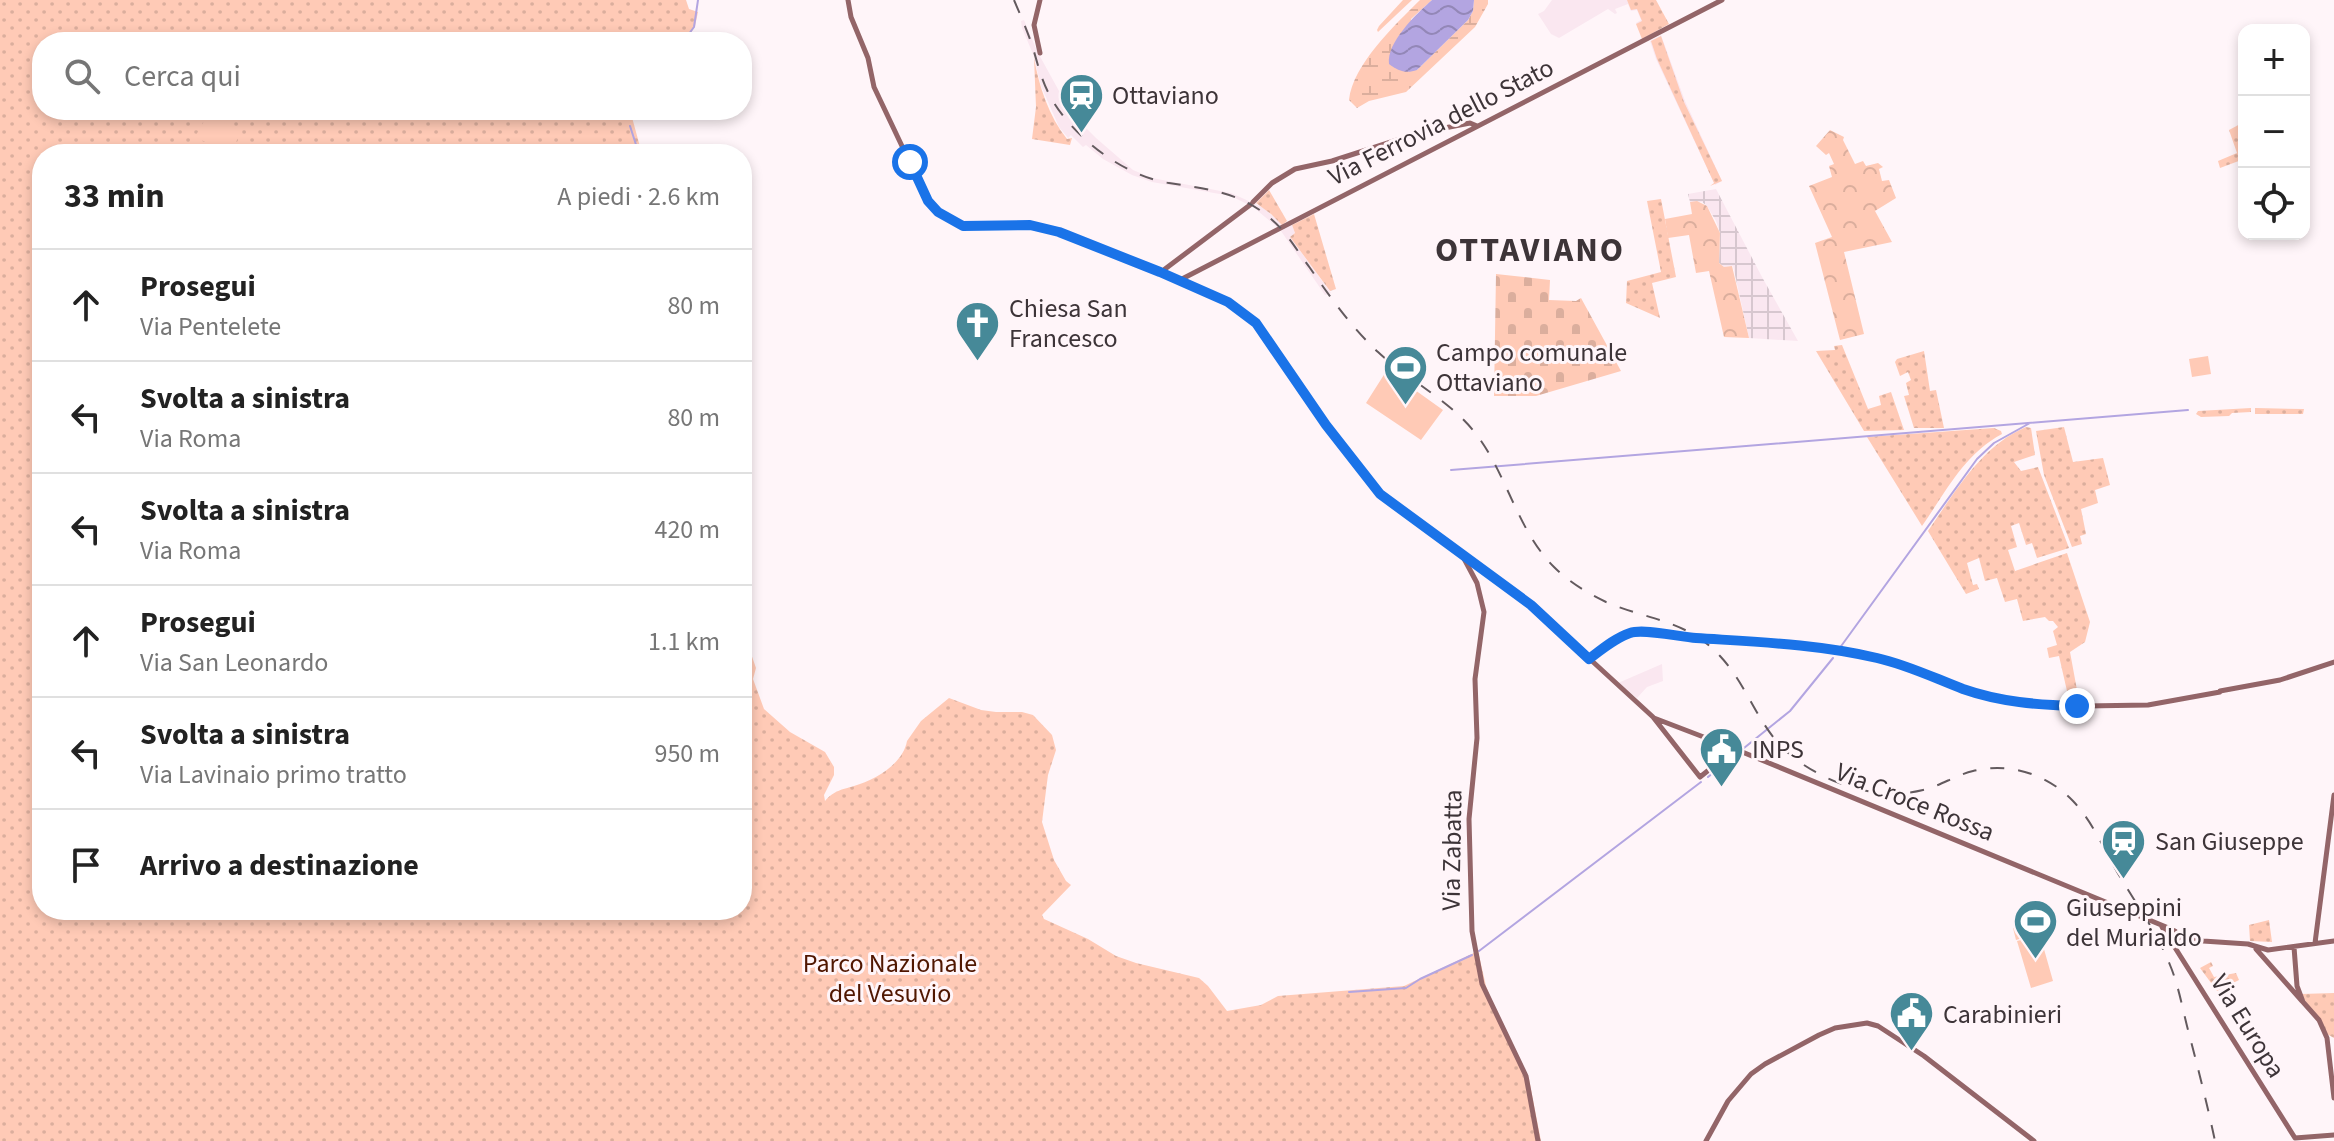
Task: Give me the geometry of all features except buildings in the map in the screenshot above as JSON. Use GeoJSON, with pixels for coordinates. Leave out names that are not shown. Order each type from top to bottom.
{"type":"FeatureCollection","features":[{"type":"Feature","properties":{"kind":"main road"},"geometry":{"type":"LineString","coordinates":[[848,0],[851,17],[868,58],[874,87],[928,201],[938,212],[963,226],[1030,225],[1059,232],[1228,302],[1256,323],[1326,425],[1380,494],[1531,605],[1653,717],[1700,777],[1738,750]]}},
{"type":"Feature","properties":{"kind":"main road"},"geometry":{"type":"LineString","coordinates":[[1040,0],[1034,25],[1040,53]]}},
{"type":"Feature","properties":{"kind":"main road","name":"Via Ferrovia dello Stato"},"geometry":{"type":"LineString","coordinates":[[1179,281],[1722,0]]}},
{"type":"Feature","properties":{"kind":"main road"},"geometry":{"type":"LineString","coordinates":[[1160,272],[1252,203],[1272,183],[1295,169],[1332,161],[1419,133],[1470,123],[1478,126]]}},
{"type":"Feature","properties":{"kind":"main road","name":"Via Zabatta"},"geometry":{"type":"LineString","coordinates":[[1461,553],[1477,583],[1484,612],[1477,660],[1477,738],[1469,819],[1472,931],[1482,984],[1526,1076],[1538,1141]]}},
{"type":"Feature","properties":{"kind":"main road"},"geometry":{"type":"LineString","coordinates":[[1589,659],[1628,633],[1779,643],[1877,658],[1964,689],[2027,704],[2085,706],[2161,704],[2280,680],[2334,662]]}},
{"type":"Feature","properties":{"kind":"main road","name":"Via Croce Rossa"},"geometry":{"type":"LineString","coordinates":[[1653,717],[2171,931]]}},
{"type":"Feature","properties":{"kind":"main road"},"geometry":{"type":"LineString","coordinates":[[2315,943],[2334,795]]}},
{"type":"Feature","properties":{"kind":"main road"},"geometry":{"type":"LineString","coordinates":[[2171,931],[2193,939]]}},
{"type":"Feature","properties":{"kind":"main road","name":"Via Europa"},"geometry":{"type":"LineString","coordinates":[[2171,931],[2176,947],[2295,1138],[2334,1135]]}},
{"type":"Feature","properties":{"kind":"main road"},"geometry":{"type":"LineString","coordinates":[[2176,947],[2178,936],[2248,944],[2255,948],[2319,1020],[2327,1038],[2334,1098]]}},
{"type":"Feature","properties":{"kind":"main road"},"geometry":{"type":"LineString","coordinates":[[2255,948],[2274,950],[2334,941]]}},
{"type":"Feature","properties":{"kind":"main road"},"geometry":{"type":"LineString","coordinates":[[2294,947],[2297,986],[2303,1002]]}},
{"type":"Feature","properties":{"kind":"main road"},"geometry":{"type":"LineString","coordinates":[[1706,1141],[1728,1101],[1751,1074],[1835,1028],[1860,1023],[1878,1026],[1918,1052],[2034,1141]]}},
{"type":"Feature","properties":{"kind":"shaded area"},"geometry":{"type":"Polygon","coordinates":[[[1552,0],[1646,0],[1658,30],[1648,36],[1642,22],[1636,24],[1641,20],[1637,10],[1631,11],[1628,4],[1615,9],[1615,14],[1608,9],[1559,38],[1551,34],[1538,14],[1552,0]]]}},
{"type":"Feature","properties":{"kind":"shaded area"},"geometry":{"type":"Polygon","coordinates":[[[1024,20],[1064,100],[1064,106],[1133,170],[1152,178],[1231,193],[1264,208],[1282,225],[1277,227],[1253,207],[1231,196],[1152,182],[1132,175],[1103,159],[1086,145],[1083,147],[1071,135],[1068,138],[1059,127],[1041,86],[1022,28],[1021,21],[1024,20]]]}},
{"type":"Feature","properties":{"kind":"shaded area"},"geometry":{"type":"Polygon","coordinates":[[[1661,35],[1685,101],[1722,181],[1715,185],[1656,59],[1650,41],[1661,35]]]}},
{"type":"Feature","properties":{"kind":"shaded area"},"geometry":{"type":"Polygon","coordinates":[[[1716,189],[1798,341],[1749,338],[1733,266],[1724,267],[1719,263],[1720,233],[1716,221],[1707,206],[1702,202],[1690,202],[1688,194],[1716,189]]]}},
{"type":"Feature","properties":{"kind":"shaded area"},"geometry":{"type":"Polygon","coordinates":[[[1292,225],[1295,233],[1290,237],[1331,293],[1325,295],[1281,231],[1292,225]]]}},
{"type":"Feature","properties":{"kind":"shaded area"},"geometry":{"type":"Polygon","coordinates":[[[1662,664],[1663,681],[1647,687],[1637,698],[1618,683],[1662,664]]]}},
{"type":"Feature","properties":{"kind":"green space","name":"Parco Nazionale del Vesuvio"},"geometry":{"type":"Polygon","coordinates":[[[0,0],[686,0],[689,9],[698,12],[691,32],[32,32],[32,120],[633,120],[639,144],[32,144],[32,920],[752,920],[752,656],[756,668],[753,679],[764,709],[790,732],[825,752],[834,767],[834,775],[824,795],[825,801],[835,792],[871,780],[887,770],[900,757],[921,721],[949,698],[981,710],[1033,715],[1052,735],[1056,750],[1048,775],[1042,822],[1054,860],[1071,885],[1042,915],[1044,919],[1116,956],[1199,978],[1227,1011],[1261,1005],[1278,996],[1404,986],[1478,951],[1486,986],[1529,1079],[1541,1141],[0,1141],[0,0]]]}},
{"type":"Feature","properties":{"kind":"green space"},"geometry":{"type":"Polygon","coordinates":[[[1403,0],[1412,0],[1378,32],[1379,26],[1403,0]]]}},
{"type":"Feature","properties":{"kind":"green space"},"geometry":{"type":"Polygon","coordinates":[[[1420,0],[1432,0],[1411,19],[1417,70],[1468,20],[1474,0],[1488,0],[1488,4],[1475,27],[1406,92],[1369,101],[1357,108],[1349,100],[1358,73],[1377,46],[1420,0]]]}},
{"type":"Feature","properties":{"kind":"green space"},"geometry":{"type":"Polygon","coordinates":[[[1627,0],[1656,0],[1669,24],[1642,39],[1636,24],[1642,21],[1637,9],[1631,10],[1627,0]]]}},
{"type":"Feature","properties":{"kind":"green space"},"geometry":{"type":"Polygon","coordinates":[[[1661,36],[1684,102],[1722,181],[1710,186],[1714,183],[1651,41],[1661,36]]]}},
{"type":"Feature","properties":{"kind":"green space"},"geometry":{"type":"Polygon","coordinates":[[[1034,58],[1046,101],[1067,139],[1072,138],[1070,145],[1032,139],[1036,107],[1034,58]]]}},
{"type":"Feature","properties":{"kind":"green space"},"geometry":{"type":"Polygon","coordinates":[[[205,120],[219,120],[241,132],[235,144],[209,144],[195,137],[205,120]]]}},
{"type":"Feature","properties":{"kind":"green space"},"geometry":{"type":"Polygon","coordinates":[[[2238,125],[2238,161],[2220,168],[2218,161],[2237,153],[2229,130],[2238,125]]]}},
{"type":"Feature","properties":{"kind":"green space"},"geometry":{"type":"Polygon","coordinates":[[[1830,130],[1844,137],[1855,164],[1863,161],[1866,166],[1878,163],[1883,167],[1879,169],[1882,181],[1889,180],[1896,198],[1875,211],[1892,242],[1844,252],[1864,334],[1840,340],[1815,243],[1832,237],[1809,186],[1832,177],[1829,166],[1834,164],[1829,153],[1826,155],[1816,146],[1830,130]]]}},
{"type":"Feature","properties":{"kind":"green space"},"geometry":{"type":"Polygon","coordinates":[[[602,133],[603,144],[580,144],[579,135],[602,133]]]}},
{"type":"Feature","properties":{"kind":"green space"},"geometry":{"type":"Polygon","coordinates":[[[1269,190],[1287,221],[1282,225],[1256,203],[1269,190]]]}},
{"type":"Feature","properties":{"kind":"green space"},"geometry":{"type":"Polygon","coordinates":[[[1661,199],[1676,277],[1652,283],[1660,318],[1626,303],[1627,281],[1661,272],[1647,201],[1661,199]]]}},
{"type":"Feature","properties":{"kind":"green space"},"geometry":{"type":"Polygon","coordinates":[[[1697,201],[1707,206],[1720,233],[1719,263],[1724,267],[1732,266],[1749,338],[1724,337],[1709,271],[1696,273],[1689,235],[1668,238],[1665,219],[1692,214],[1690,202],[1697,201]]]}},
{"type":"Feature","properties":{"kind":"green space"},"geometry":{"type":"Polygon","coordinates":[[[1314,214],[1336,289],[1330,291],[1290,237],[1295,233],[1292,225],[1314,214]]]}},
{"type":"Feature","properties":{"kind":"green space"},"geometry":{"type":"Polygon","coordinates":[[[1496,274],[1550,280],[1549,300],[1576,301],[1581,298],[1621,371],[1536,396],[1494,396],[1496,274]]]}},
{"type":"Feature","properties":{"kind":"green space"},"geometry":{"type":"Polygon","coordinates":[[[1842,345],[1868,409],[1881,405],[1879,396],[1891,392],[1904,430],[1864,431],[1816,351],[1835,350],[1834,346],[1842,345]]]}},
{"type":"Feature","properties":{"kind":"green space"},"geometry":{"type":"Polygon","coordinates":[[[1924,351],[1930,391],[1936,390],[1944,428],[1914,428],[1904,396],[1909,395],[1906,383],[1911,380],[1908,372],[1900,376],[1895,362],[1924,351]]]}},
{"type":"Feature","properties":{"kind":"green space"},"geometry":{"type":"Polygon","coordinates":[[[2208,356],[2211,374],[2192,377],[2189,359],[2208,356]]]}},
{"type":"Feature","properties":{"kind":"green space","name":"Campo comunale Ottaviano"},"geometry":{"type":"Polygon","coordinates":[[[1387,370],[1443,410],[1421,440],[1366,403],[1387,370]]]}},
{"type":"Feature","properties":{"kind":"green space"},"geometry":{"type":"Polygon","coordinates":[[[2251,408],[2251,412],[2232,413],[2229,416],[2201,417],[2196,414],[2198,411],[2251,408]]]}},
{"type":"Feature","properties":{"kind":"green space"},"geometry":{"type":"Polygon","coordinates":[[[2255,408],[2304,409],[2303,414],[2255,414],[2255,408]]]}},
{"type":"Feature","properties":{"kind":"green space"},"geometry":{"type":"Polygon","coordinates":[[[2026,427],[2031,428],[2035,455],[2014,462],[2021,471],[2038,467],[2069,548],[2037,558],[2032,543],[2026,545],[2019,523],[2011,526],[2017,547],[2008,550],[2015,571],[2067,553],[2090,622],[2085,642],[2070,652],[2077,690],[2067,691],[2059,656],[2049,658],[2047,648],[2057,645],[2053,631],[2058,627],[2053,621],[2045,617],[2023,621],[2017,599],[2005,602],[1997,578],[1985,581],[1979,558],[1967,563],[1973,585],[1977,584],[1979,589],[1966,594],[1928,531],[1982,458],[2010,435],[2026,427]]]}},
{"type":"Feature","properties":{"kind":"green space"},"geometry":{"type":"Polygon","coordinates":[[[2064,427],[2073,462],[2103,458],[2110,485],[2095,490],[2098,503],[2081,509],[2086,534],[2080,536],[2082,544],[2072,547],[2044,475],[2036,431],[2064,427]]]}},
{"type":"Feature","properties":{"kind":"green space"},"geometry":{"type":"Polygon","coordinates":[[[1994,428],[2002,434],[1966,463],[1922,526],[1867,437],[1994,428]]]}},
{"type":"Feature","properties":{"kind":"green space"},"geometry":{"type":"Polygon","coordinates":[[[2269,920],[2272,942],[2250,941],[2249,925],[2269,920]]]}},
{"type":"Feature","properties":{"kind":"green space"},"geometry":{"type":"Polygon","coordinates":[[[2034,922],[2037,934],[2016,940],[2013,928],[2034,922]]]}},
{"type":"Feature","properties":{"kind":"green space","name":"Giuseppini del Murialdo"},"geometry":{"type":"Polygon","coordinates":[[[2040,935],[2053,981],[2031,988],[2017,941],[2040,935]]]}},
{"type":"Feature","properties":{"kind":"green space"},"geometry":{"type":"Polygon","coordinates":[[[2211,962],[2213,966],[2209,968],[2214,977],[2236,973],[2239,980],[2217,991],[2200,968],[2211,962]]]}},
{"type":"Feature","properties":{"kind":"green space"},"geometry":{"type":"Polygon","coordinates":[[[2334,993],[2334,1038],[2327,1034],[2301,994],[2334,993]]]}},
{"type":"Feature","properties":{"kind":"water"},"geometry":{"type":"Polygon","coordinates":[[[1432,0],[1474,0],[1473,11],[1468,20],[1417,70],[1406,72],[1389,64],[1392,47],[1403,29],[1432,0]]]}},
{"type":"Feature","properties":{"kind":"waterway"},"geometry":{"type":"LineString","coordinates":[[690,32],[694,27],[698,0]]}},
{"type":"Feature","properties":{"kind":"waterway"},"geometry":{"type":"LineString","coordinates":[[630,126],[636,144]]}},
{"type":"Feature","properties":{"kind":"waterway"},"geometry":{"type":"LineString","coordinates":[[1451,470],[2188,410]]}},
{"type":"Feature","properties":{"kind":"waterway"},"geometry":{"type":"LineString","coordinates":[[1839,649],[1977,459],[1994,443],[2030,423]]}},
{"type":"Feature","properties":{"kind":"waterway"},"geometry":{"type":"LineString","coordinates":[[1708,777],[1790,711],[1833,658]]}},
{"type":"Feature","properties":{"kind":"waterway"},"geometry":{"type":"LineString","coordinates":[[1479,951],[1701,782]]}},
{"type":"Feature","properties":{"kind":"waterway"},"geometry":{"type":"LineString","coordinates":[[1349,992],[1406,988],[1472,955]]}},
{"type":"Feature","properties":{"kind":"railway"},"geometry":{"type":"LineString","coordinates":[[1014,0],[1049,94],[1084,138],[1116,163],[1134,172],[1151,179],[1235,197],[1259,209],[1276,223],[1368,343],[1454,411],[1476,434],[1496,466],[1521,519],[1554,567],[1599,599],[1681,628],[1707,644],[1730,668],[1771,735],[1794,758],[1839,783],[1889,793],[1923,790],[1973,771],[2014,769],[2040,777],[2073,801],[2097,834],[2165,953],[2180,995],[2215,1141]]}},
{"type":"Feature","properties":{"kind":"place","name":"Ottaviano"},"geometry":{"type":"Point","coordinates":[1081,134]}},
{"type":"Feature","properties":{"kind":"place","name":"Chiesa San Francesco"},"geometry":{"type":"Point","coordinates":[978,362]}},
{"type":"Feature","properties":{"kind":"place","name":"Campo comunale Ottaviano"},"geometry":{"type":"Point","coordinates":[1405,406]}},
{"type":"Feature","properties":{"kind":"place","name":"INPS"},"geometry":{"type":"Point","coordinates":[1721,788]}},
{"type":"Feature","properties":{"kind":"place","name":"San Giuseppe"},"geometry":{"type":"Point","coordinates":[2124,880]}},
{"type":"Feature","properties":{"kind":"place","name":"Giuseppini del Murialdo"},"geometry":{"type":"Point","coordinates":[2035,961]}},
{"type":"Feature","properties":{"kind":"place","name":"Carabinieri"},"geometry":{"type":"Point","coordinates":[1912,1053]}},
{"type":"Feature","properties":{"kind":"district","name":"OTTAVIANO"},"geometry":{"type":"Point","coordinates":[1530,250]}},
{"type":"Feature","properties":{"kind":"route"},"geometry":{"type":"LineString","coordinates":[[910,162],[928,201],[938,212],[963,226],[1030,225],[1059,232],[1228,302],[1256,323],[1352,461],[1380,494],[1531,605],[1589,659],[1628,633],[1636,632],[1779,643],[1877,658],[1991,697],[2027,704],[2077,706]]}}]}
